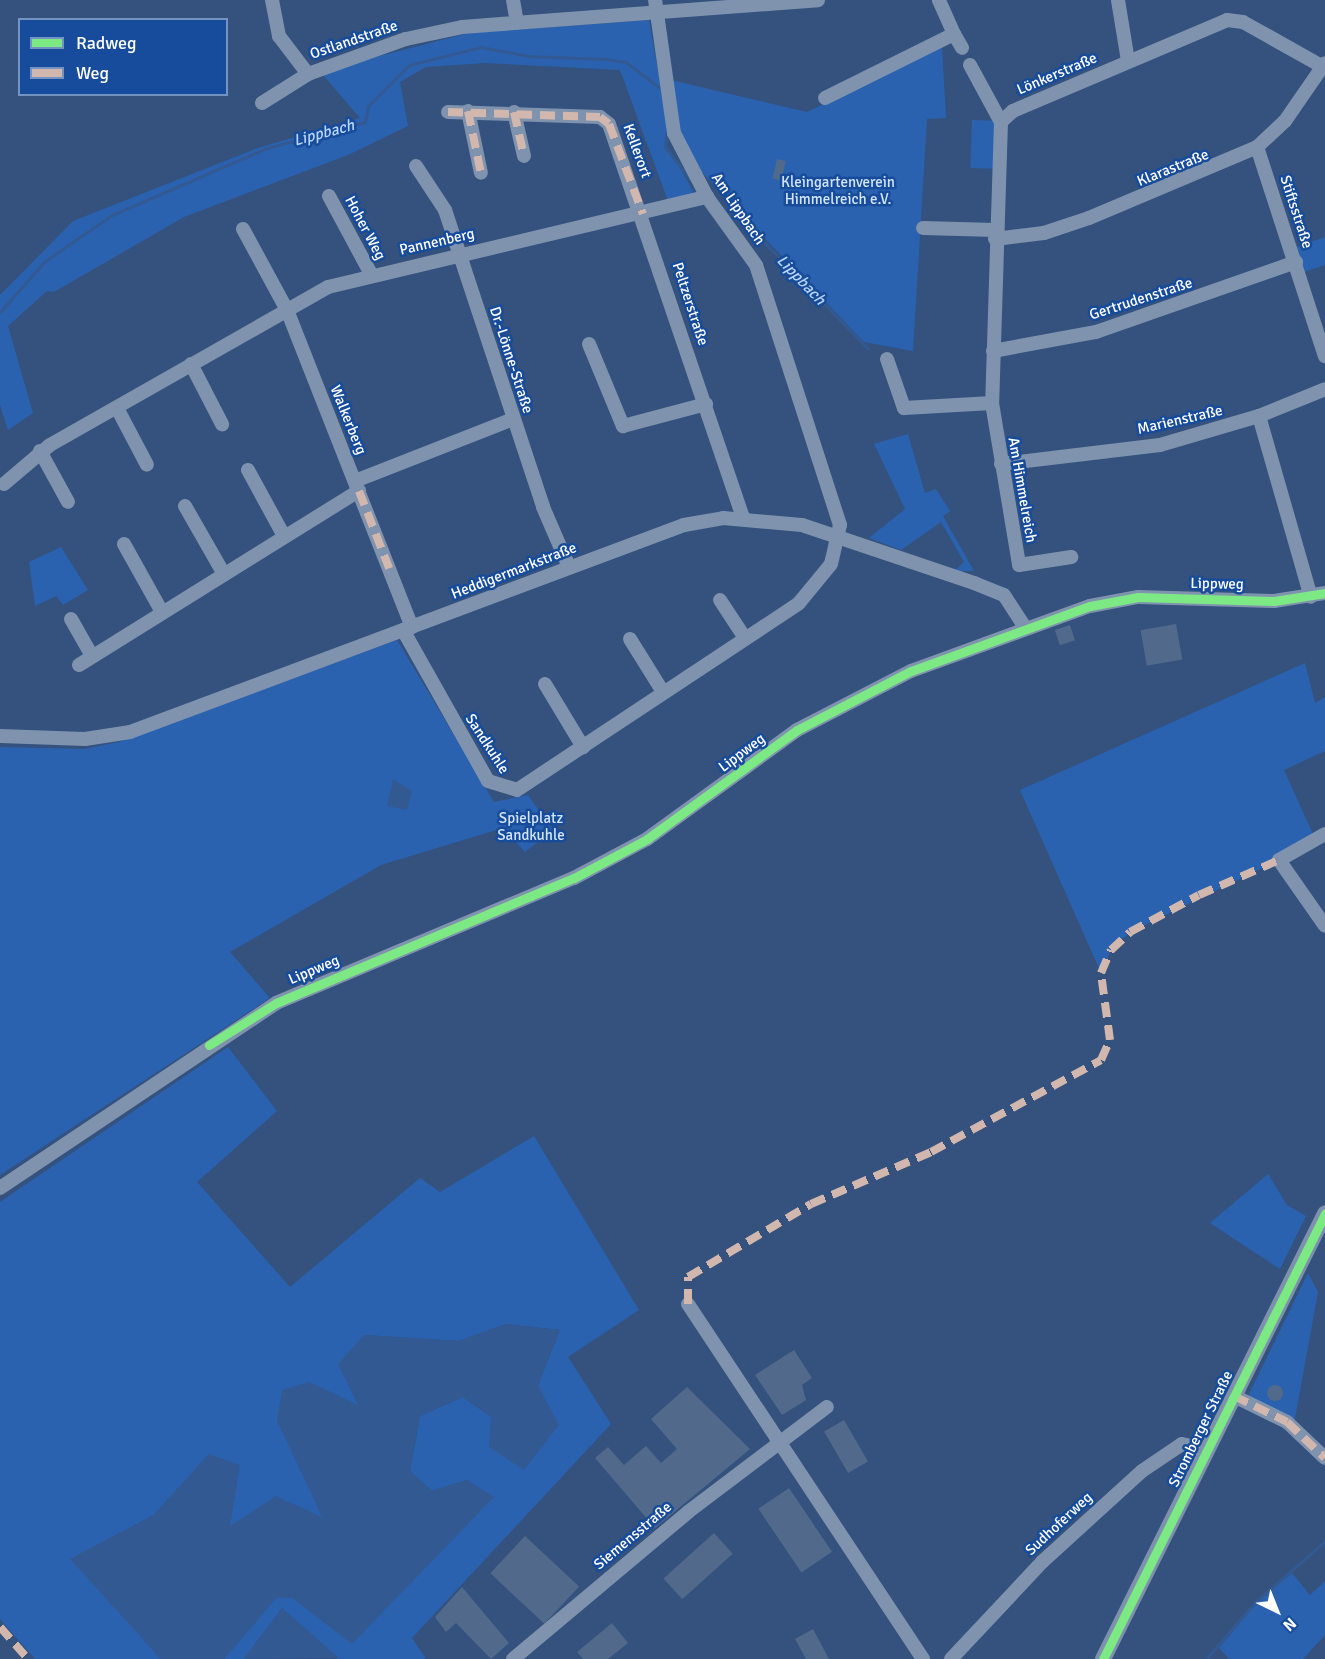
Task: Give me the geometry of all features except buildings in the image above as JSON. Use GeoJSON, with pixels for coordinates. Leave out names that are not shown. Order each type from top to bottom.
{"type":"FeatureCollection","features":[{"type":"Feature","properties":{"kind":"main road","name":"Stromberger Straße"},"geometry":{"type":"LineString","coordinates":[[1103,1659],[1325,1213]]}},
{"type":"Feature","properties":{"kind":"street","name":"Ostlandstraße"},"geometry":{"type":"LineString","coordinates":[[272,0],[279,36],[308,74]]}},
{"type":"Feature","properties":{"kind":"street"},"geometry":{"type":"LineString","coordinates":[[513,0],[516,23]]}},
{"type":"Feature","properties":{"kind":"street","name":"Am Lippbach"},"geometry":{"type":"LineString","coordinates":[[655,0],[674,133],[707,197],[756,266],[840,537]]}},
{"type":"Feature","properties":{"kind":"street","name":"Ostlandstraße"},"geometry":{"type":"LineString","coordinates":[[262,103],[308,74],[406,39],[516,23],[657,16],[818,0]]}},
{"type":"Feature","properties":{"kind":"street"},"geometry":{"type":"LineString","coordinates":[[939,0],[962,48]]}},
{"type":"Feature","properties":{"kind":"street"},"geometry":{"type":"LineString","coordinates":[[1118,0],[1128,60]]}},
{"type":"Feature","properties":{"kind":"street","name":"Lönkerstraße"},"geometry":{"type":"LineString","coordinates":[[1001,122],[1013,111],[1128,60],[1235,20],[1324,66]]}},
{"type":"Feature","properties":{"kind":"street"},"geometry":{"type":"LineString","coordinates":[[825,98],[954,34]]}},
{"type":"Feature","properties":{"kind":"street"},"geometry":{"type":"LineString","coordinates":[[970,65],[1001,122]]}},
{"type":"Feature","properties":{"kind":"street","name":"Klarastraße"},"geometry":{"type":"LineString","coordinates":[[995,234],[1044,233],[1089,218],[1257,147],[1285,121],[1324,66]]}},
{"type":"Feature","properties":{"kind":"street"},"geometry":{"type":"LineString","coordinates":[[468,111],[480,173]]}},
{"type":"Feature","properties":{"kind":"street","name":"Kellerort"},"geometry":{"type":"LineString","coordinates":[[448,112],[514,112],[600,117],[609,124],[643,214]]}},
{"type":"Feature","properties":{"kind":"street"},"geometry":{"type":"LineString","coordinates":[[514,112],[524,156]]}},
{"type":"Feature","properties":{"kind":"street","name":"Am Himmelreich"},"geometry":{"type":"LineString","coordinates":[[1001,122],[995,234],[992,403],[1000,464],[1019,565],[1071,557]]}},
{"type":"Feature","properties":{"kind":"street","name":"Stiftsstraße"},"geometry":{"type":"LineString","coordinates":[[1257,147],[1325,356]]}},
{"type":"Feature","properties":{"kind":"street","name":"Dr.-Lönne-Straße"},"geometry":{"type":"LineString","coordinates":[[416,166],[445,210],[513,419],[569,567]]}},
{"type":"Feature","properties":{"kind":"street","name":"Hoher Weg"},"geometry":{"type":"LineString","coordinates":[[329,196],[371,274]]}},
{"type":"Feature","properties":{"kind":"street","name":"Pannenberg"},"geometry":{"type":"LineString","coordinates":[[4,484],[40,451],[328,287],[460,252],[643,214],[707,197]]}},
{"type":"Feature","properties":{"kind":"street","name":"Peltzerstraße"},"geometry":{"type":"LineString","coordinates":[[643,214],[743,517]]}},
{"type":"Feature","properties":{"kind":"street"},"geometry":{"type":"LineString","coordinates":[[923,228],[995,234]]}},
{"type":"Feature","properties":{"kind":"street","name":"Walkerberg"},"geometry":{"type":"LineString","coordinates":[[243,229],[287,310],[357,486],[408,628]]}},
{"type":"Feature","properties":{"kind":"street","name":"Gertrudenstraße"},"geometry":{"type":"LineString","coordinates":[[993,351],[1096,332],[1296,262]]}},
{"type":"Feature","properties":{"kind":"street"},"geometry":{"type":"LineString","coordinates":[[589,344],[623,426],[632,428],[706,404]]}},
{"type":"Feature","properties":{"kind":"street"},"geometry":{"type":"LineString","coordinates":[[887,359],[904,408],[992,403]]}},
{"type":"Feature","properties":{"kind":"street"},"geometry":{"type":"LineString","coordinates":[[191,364],[222,424]]}},
{"type":"Feature","properties":{"kind":"street","name":"Marienstraße"},"geometry":{"type":"LineString","coordinates":[[1000,464],[1160,444],[1259,416],[1325,389]]}},
{"type":"Feature","properties":{"kind":"street"},"geometry":{"type":"LineString","coordinates":[[117,408],[147,465]]}},
{"type":"Feature","properties":{"kind":"street"},"geometry":{"type":"LineString","coordinates":[[1259,416],[1318,595]]}},
{"type":"Feature","properties":{"kind":"street"},"geometry":{"type":"LineString","coordinates":[[79,665],[225,574],[357,486],[513,419]]}},
{"type":"Feature","properties":{"kind":"street"},"geometry":{"type":"LineString","coordinates":[[40,451],[68,502]]}},
{"type":"Feature","properties":{"kind":"street"},"geometry":{"type":"LineString","coordinates":[[248,470],[284,536]]}},
{"type":"Feature","properties":{"kind":"street"},"geometry":{"type":"LineString","coordinates":[[185,506],[225,574]]}},
{"type":"Feature","properties":{"kind":"street","name":"Heddigermarkstraße"},"geometry":{"type":"LineString","coordinates":[[0,736],[85,740],[130,732],[684,525],[743,517],[802,525],[994,590],[1017,609],[1025,627]]}},
{"type":"Feature","properties":{"kind":"street","name":"Sandkuhle"},"geometry":{"type":"LineString","coordinates":[[408,628],[416,660],[497,788],[528,786],[812,590],[831,564],[840,537]]}},
{"type":"Feature","properties":{"kind":"street"},"geometry":{"type":"LineString","coordinates":[[124,544],[162,612]]}},
{"type":"Feature","properties":{"kind":"street","name":"Lippweg"},"geometry":{"type":"LineString","coordinates":[[0,1188],[276,1003],[574,878],[656,834],[826,712],[911,670],[1025,627],[1138,597],[1318,595]]}},
{"type":"Feature","properties":{"kind":"street"},"geometry":{"type":"LineString","coordinates":[[720,600],[745,638]]}},
{"type":"Feature","properties":{"kind":"street"},"geometry":{"type":"LineString","coordinates":[[71,619],[92,656]]}},
{"type":"Feature","properties":{"kind":"street"},"geometry":{"type":"LineString","coordinates":[[630,639],[663,692]]}},
{"type":"Feature","properties":{"kind":"street"},"geometry":{"type":"LineString","coordinates":[[544,684],[583,747]]}},
{"type":"Feature","properties":{"kind":"street"},"geometry":{"type":"LineString","coordinates":[[1325,834],[1279,860],[1325,926]]}},
{"type":"Feature","properties":{"kind":"street"},"geometry":{"type":"LineString","coordinates":[[688,1304],[923,1659]]}},
{"type":"Feature","properties":{"kind":"street"},"geometry":{"type":"LineString","coordinates":[[1234,1396],[1287,1422],[1325,1458]]}},
{"type":"Feature","properties":{"kind":"street","name":"Siemensstraße"},"geometry":{"type":"LineString","coordinates":[[513,1659],[778,1443],[827,1407]]}},
{"type":"Feature","properties":{"kind":"street","name":"Sudhoferweg"},"geometry":{"type":"LineString","coordinates":[[951,1659],[1042,1562],[1142,1471],[1182,1444],[1207,1450]]}},
{"type":"Feature","properties":{"kind":"green space"},"geometry":{"type":"Polygon","coordinates":[[[649,20],[669,133],[667,146],[694,192],[668,201],[620,70],[485,63],[426,67],[400,82],[408,126],[348,155],[184,217],[54,292],[47,291],[8,326],[33,413],[8,430],[0,405],[0,295],[73,221],[258,148],[360,118],[323,75],[368,59],[469,33],[649,20]]]}},
{"type":"Feature","properties":{"kind":"green space","name":"Kleingartenverein Himmelreich e.V."},"geometry":{"type":"Polygon","coordinates":[[[942,47],[946,118],[927,119],[913,351],[864,342],[696,166],[680,129],[671,80],[807,112],[942,47]]]}},
{"type":"Feature","properties":{"kind":"green space"},"geometry":{"type":"Polygon","coordinates":[[[972,120],[996,121],[994,169],[970,168],[972,120]]]}},
{"type":"Feature","properties":{"kind":"green space"},"geometry":{"type":"Polygon","coordinates":[[[1325,237],[1325,265],[1304,272],[1296,247],[1325,237]]]}},
{"type":"Feature","properties":{"kind":"green space"},"geometry":{"type":"Polygon","coordinates":[[[908,434],[925,493],[936,489],[950,511],[943,516],[974,571],[954,571],[964,562],[941,522],[901,550],[869,538],[905,509],[874,444],[908,434]]]}},
{"type":"Feature","properties":{"kind":"green space"},"geometry":{"type":"Polygon","coordinates":[[[61,547],[88,590],[63,605],[56,596],[35,606],[29,562],[61,547]]]}},
{"type":"Feature","properties":{"kind":"green space","name":"Spielplatz Sandkuhle"},"geometry":{"type":"Polygon","coordinates":[[[397,640],[494,802],[528,795],[553,830],[525,852],[503,828],[381,865],[230,952],[270,998],[0,1175],[0,747],[84,749],[119,742],[397,640]]]}},
{"type":"Feature","properties":{"kind":"green space"},"geometry":{"type":"Polygon","coordinates":[[[1305,663],[1315,703],[1325,697],[1325,751],[1284,770],[1313,834],[1279,860],[1130,932],[1111,950],[1101,973],[1020,790],[1305,663]]]}},
{"type":"Feature","properties":{"kind":"green space"},"geometry":{"type":"Polygon","coordinates":[[[228,1047],[277,1111],[197,1182],[290,1287],[420,1178],[440,1192],[534,1136],[639,1310],[568,1357],[611,1424],[412,1638],[426,1659],[337,1659],[282,1608],[244,1659],[224,1659],[276,1598],[292,1598],[494,1498],[467,1480],[432,1491],[410,1471],[420,1416],[463,1397],[491,1417],[538,1385],[560,1330],[506,1324],[459,1341],[364,1335],[359,1406],[309,1382],[277,1420],[323,1517],[229,1527],[209,1454],[154,1515],[71,1559],[161,1659],[35,1659],[0,1619],[0,1202],[228,1047]]]}},
{"type":"Feature","properties":{"kind":"green space"},"geometry":{"type":"Polygon","coordinates":[[[1268,1174],[1287,1205],[1306,1216],[1280,1269],[1210,1223],[1268,1174]]]}},
{"type":"Feature","properties":{"kind":"green space"},"geometry":{"type":"Polygon","coordinates":[[[1308,1273],[1318,1292],[1294,1424],[1248,1396],[1308,1273]]]}},
{"type":"Feature","properties":{"kind":"green space"},"geometry":{"type":"Polygon","coordinates":[[[1292,1573],[1310,1595],[1325,1581],[1325,1635],[1303,1659],[1229,1659],[1219,1648],[1261,1598],[1292,1573]]]}},
{"type":"Feature","properties":{"kind":"shaded area"},"geometry":{"type":"Polygon","coordinates":[[[393,779],[412,791],[407,810],[387,806],[393,779]]]}},
{"type":"Feature","properties":{"kind":"shaded area"},"geometry":{"type":"Polygon","coordinates":[[[506,1324],[560,1330],[538,1385],[559,1425],[524,1470],[489,1447],[491,1417],[463,1397],[420,1416],[410,1471],[432,1491],[467,1480],[494,1497],[352,1644],[292,1598],[276,1598],[224,1659],[161,1659],[70,1559],[154,1515],[209,1454],[240,1465],[230,1526],[276,1496],[322,1517],[277,1420],[282,1390],[309,1382],[358,1405],[338,1364],[364,1335],[459,1341],[506,1324]]]}},
{"type":"Feature","properties":{"kind":"shaded area"},"geometry":{"type":"Polygon","coordinates":[[[282,1608],[339,1658],[244,1659],[282,1608]]]}},
{"type":"Feature","properties":{"kind":"waterway","name":"Lippbach"},"geometry":{"type":"LineString","coordinates":[[0,312],[45,261],[112,215],[267,148],[365,122],[368,106],[409,65],[481,47],[528,56],[626,62],[661,89]]}},
{"type":"Feature","properties":{"kind":"waterway","name":"Lippbach"},"geometry":{"type":"LineString","coordinates":[[667,128],[665,147],[690,179]]}},
{"type":"Feature","properties":{"kind":"waterway","name":"Lippbach"},"geometry":{"type":"LineString","coordinates":[[734,211],[868,349]]}},
{"type":"Feature","properties":{"kind":"waterway"},"geometry":{"type":"LineString","coordinates":[[1253,1604],[1325,1541]]}},
{"type":"Feature","properties":{"kind":"waterway"},"geometry":{"type":"LineString","coordinates":[[1206,1659],[1251,1607]]}},
{"type":"Feature","properties":{"kind":"marked path"},"geometry":{"type":"LineString","coordinates":[[468,111],[481,173]]}},
{"type":"Feature","properties":{"kind":"marked path"},"geometry":{"type":"LineString","coordinates":[[448,112],[600,117],[609,124],[643,214]]}},
{"type":"Feature","properties":{"kind":"marked path"},"geometry":{"type":"LineString","coordinates":[[514,112],[524,156]]}},
{"type":"Feature","properties":{"kind":"marked path"},"geometry":{"type":"LineString","coordinates":[[359,491],[389,568]]}},
{"type":"Feature","properties":{"kind":"marked path"},"geometry":{"type":"LineString","coordinates":[[688,1304],[688,1277],[811,1204],[931,1152],[1101,1060],[1110,1040],[1101,973],[1111,950],[1130,932],[1199,895],[1279,860]]}},
{"type":"Feature","properties":{"kind":"marked path"},"geometry":{"type":"LineString","coordinates":[[1234,1396],[1287,1422],[1325,1458]]}},
{"type":"Feature","properties":{"kind":"marked path"},"geometry":{"type":"LineString","coordinates":[[0,1627],[28,1659]]}},
{"type":"Feature","properties":{"kind":"cycle path"},"geometry":{"type":"LineString","coordinates":[[209,1045],[276,1003],[574,878],[647,839],[797,730],[911,671],[1090,606],[1138,597],[1274,601],[1325,593]]}},
{"type":"Feature","properties":{"kind":"cycle path"},"geometry":{"type":"LineString","coordinates":[[1103,1659],[1325,1213]]}}]}
